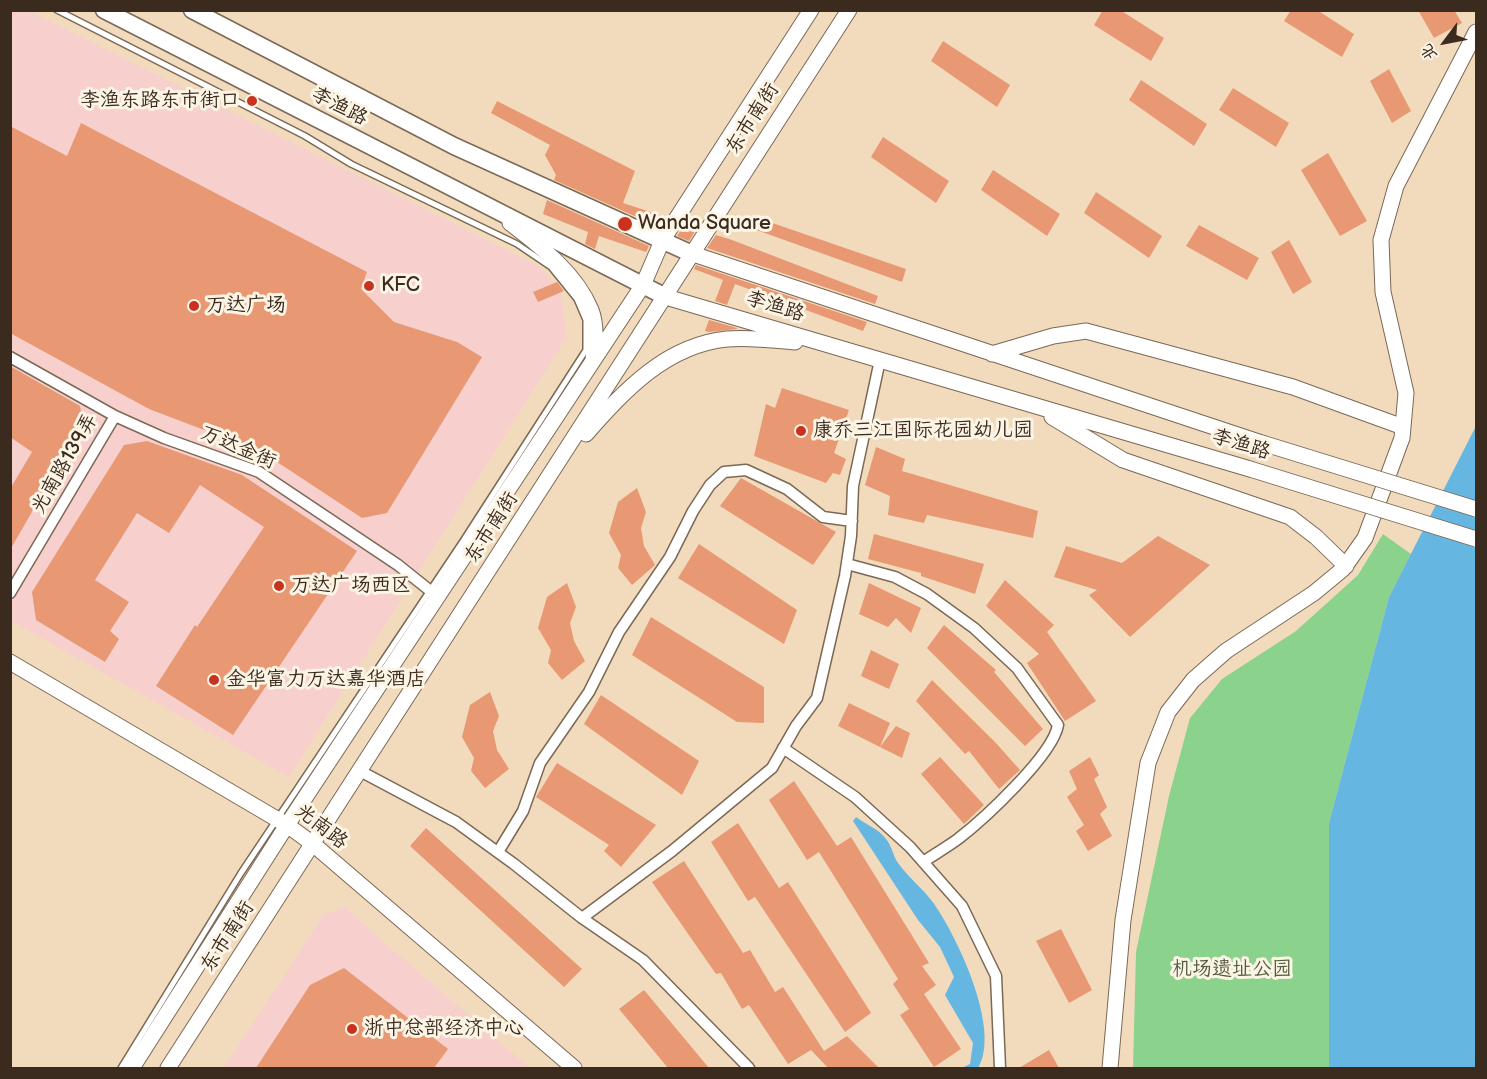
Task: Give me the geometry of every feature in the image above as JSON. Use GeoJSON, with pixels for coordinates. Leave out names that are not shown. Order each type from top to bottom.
{"type":"FeatureCollection","features":[{"type":"Feature","properties":{"kind":"main road","name":"李渔路"},"geometry":{"type":"LineString","coordinates":[[104,10],[666,297],[1476,539]]}},
{"type":"Feature","properties":{"kind":"main road","name":"李渔路"},"geometry":{"type":"LineString","coordinates":[[192,10],[453,146],[690,253],[1262,443],[1476,509]]}},
{"type":"Feature","properties":{"kind":"main road","name":"东市南街"},"geometry":{"type":"LineString","coordinates":[[132,1068],[282,822],[643,285],[662,241],[811,10]]}},
{"type":"Feature","properties":{"kind":"main road","name":"东市南街"},"geometry":{"type":"LineString","coordinates":[[168,1068],[666,297],[690,253],[849,10]]}},
{"type":"Feature","properties":{"kind":"main road"},"geometry":{"type":"LineString","coordinates":[[1110,1068],[1123,920],[1148,763],[1168,712],[1193,680],[1226,651],[1314,593],[1346,566],[1365,538],[1402,438],[1406,393],[1383,292],[1381,240],[1396,186],[1476,32]]}},
{"type":"Feature","properties":{"kind":"main road"},"geometry":{"type":"LineString","coordinates":[[488,207],[541,246],[573,280],[591,310],[595,330],[593,360]]}},
{"type":"Feature","properties":{"kind":"main road"},"geometry":{"type":"LineString","coordinates":[[992,354],[1053,336],[1086,331],[1293,387],[1403,427]]}},
{"type":"Feature","properties":{"kind":"main road"},"geometry":{"type":"LineString","coordinates":[[553,473],[612,405],[646,372],[686,350],[726,339],[824,344]]}},
{"type":"Feature","properties":{"kind":"main road"},"geometry":{"type":"LineString","coordinates":[[1034,406],[1123,460],[1290,517],[1316,537],[1346,566]]}},
{"type":"Feature","properties":{"kind":"main road","name":"光南路"},"geometry":{"type":"LineString","coordinates":[[10,662],[282,822],[313,844],[574,1068]]}},
{"type":"Feature","properties":{"kind":"street","name":"万达金街"},"geometry":{"type":"LineString","coordinates":[[10,357],[115,416],[164,438],[259,472],[398,565],[434,594]]}},
{"type":"Feature","properties":{"kind":"street"},"geometry":{"type":"LineString","coordinates":[[582,918],[745,793],[772,768],[817,698],[847,564],[853,486],[880,360]]}},
{"type":"Feature","properties":{"kind":"street","name":"光南路139弄"},"geometry":{"type":"LineString","coordinates":[[10,593],[115,416]]}},
{"type":"Feature","properties":{"kind":"street"},"geometry":{"type":"LineString","coordinates":[[498,852],[523,811],[540,763],[590,693],[620,632],[670,557],[693,511],[710,485],[724,472],[746,470],[787,489],[823,517],[852,521]]}},
{"type":"Feature","properties":{"kind":"street"},"geometry":{"type":"LineString","coordinates":[[847,564],[895,577],[927,594],[974,628],[1017,668],[1058,725],[1056,737],[1037,762],[958,839],[923,862]]}},
{"type":"Feature","properties":{"kind":"street"},"geometry":{"type":"LineString","coordinates":[[783,748],[855,797],[923,862],[962,906],[996,976],[1000,1068]]}},
{"type":"Feature","properties":{"kind":"street"},"geometry":{"type":"LineString","coordinates":[[360,771],[456,822],[582,918],[644,960],[749,1068]]}},
{"type":"Feature","properties":{"kind":"lane"},"geometry":{"type":"LineString","coordinates":[[57,10],[305,136],[351,164],[517,244],[551,267],[577,299],[586,320],[586,350],[434,594]]}},
{"type":"Feature","properties":{"kind":"lane"},"geometry":{"type":"LineString","coordinates":[[121,1068],[241,873],[282,822]]}},
{"type":"Feature","properties":{"kind":"shaded area"},"geometry":{"type":"Polygon","coordinates":[[[11,11],[30,11],[539,266],[561,291],[567,337],[289,777],[11,621],[11,11]]]}},
{"type":"Feature","properties":{"kind":"shaded area"},"geometry":{"type":"Polygon","coordinates":[[[345,907],[530,1068],[224,1068],[324,914],[345,907]]]}},
{"type":"Feature","properties":{"kind":"green space","name":"机场遗址公园"},"geometry":{"type":"Polygon","coordinates":[[[1383,534],[1411,554],[1389,597],[1329,823],[1329,1068],[1133,1068],[1136,952],[1169,796],[1190,718],[1222,679],[1296,631],[1358,575],[1383,534]]]}},
{"type":"Feature","properties":{"kind":"water"},"geometry":{"type":"Polygon","coordinates":[[[1476,426],[1476,1068],[1329,1068],[1329,823],[1389,597],[1476,426]]]}},
{"type":"Feature","properties":{"kind":"water"},"geometry":{"type":"Polygon","coordinates":[[[856,817],[883,835],[898,863],[932,901],[953,936],[973,982],[980,1007],[984,1030],[984,1051],[978,1068],[962,1068],[970,1064],[973,1043],[945,995],[954,977],[940,947],[918,920],[853,821],[856,817]]]}},
{"type":"Feature","properties":{"kind":"building"},"geometry":{"type":"Polygon","coordinates":[[[1103,10],[1120,10],[1164,38],[1151,61],[1094,25],[1103,10]]]}},
{"type":"Feature","properties":{"kind":"building"},"geometry":{"type":"Polygon","coordinates":[[[1291,10],[1317,10],[1354,34],[1342,57],[1284,21],[1291,10]]]}},
{"type":"Feature","properties":{"kind":"building"},"geometry":{"type":"Polygon","coordinates":[[[1418,10],[1454,10],[1462,23],[1434,38],[1418,10]]]}},
{"type":"Feature","properties":{"kind":"building"},"geometry":{"type":"Polygon","coordinates":[[[943,41],[1010,85],[997,107],[931,61],[943,41]]]}},
{"type":"Feature","properties":{"kind":"building"},"geometry":{"type":"Polygon","coordinates":[[[1389,69],[1411,111],[1392,123],[1370,81],[1389,69]]]}},
{"type":"Feature","properties":{"kind":"building"},"geometry":{"type":"Polygon","coordinates":[[[1141,80],[1207,124],[1194,146],[1129,100],[1141,80]]]}},
{"type":"Feature","properties":{"kind":"building"},"geometry":{"type":"Polygon","coordinates":[[[1233,88],[1289,123],[1276,147],[1219,110],[1233,88]]]}},
{"type":"Feature","properties":{"kind":"building"},"geometry":{"type":"Polygon","coordinates":[[[497,101],[635,171],[623,203],[666,217],[659,227],[554,180],[556,175],[545,155],[550,145],[491,113],[497,101]]]}},
{"type":"Feature","properties":{"kind":"building","name":"万达广场"},"geometry":{"type":"Polygon","coordinates":[[[81,123],[367,272],[361,289],[394,322],[457,342],[482,357],[387,513],[362,518],[262,452],[149,409],[10,333],[10,126],[67,156],[81,123]]]}},
{"type":"Feature","properties":{"kind":"building"},"geometry":{"type":"Polygon","coordinates":[[[883,137],[949,181],[936,203],[871,157],[883,137]]]}},
{"type":"Feature","properties":{"kind":"building"},"geometry":{"type":"Polygon","coordinates":[[[1328,153],[1367,221],[1340,236],[1301,170],[1328,153]]]}},
{"type":"Feature","properties":{"kind":"building"},"geometry":{"type":"Polygon","coordinates":[[[993,170],[1060,214],[1047,236],[981,190],[993,170]]]}},
{"type":"Feature","properties":{"kind":"building"},"geometry":{"type":"Polygon","coordinates":[[[1096,192],[1162,236],[1149,258],[1084,213],[1096,192]]]}},
{"type":"Feature","properties":{"kind":"building"},"geometry":{"type":"Polygon","coordinates":[[[547,200],[649,246],[646,252],[599,236],[595,249],[585,244],[588,232],[543,214],[547,200]]]}},
{"type":"Feature","properties":{"kind":"building"},"geometry":{"type":"Polygon","coordinates":[[[752,216],[906,269],[902,282],[748,227],[752,216]]]}},
{"type":"Feature","properties":{"kind":"building"},"geometry":{"type":"Polygon","coordinates":[[[685,224],[697,228],[689,241],[677,236],[685,224]]]}},
{"type":"Feature","properties":{"kind":"building"},"geometry":{"type":"Polygon","coordinates":[[[1199,225],[1259,258],[1247,280],[1186,246],[1199,225]]]}},
{"type":"Feature","properties":{"kind":"building"},"geometry":{"type":"Polygon","coordinates":[[[716,235],[878,296],[875,304],[707,248],[716,235]]]}},
{"type":"Feature","properties":{"kind":"building"},"geometry":{"type":"Polygon","coordinates":[[[1289,240],[1312,282],[1293,294],[1271,252],[1289,240]]]}},
{"type":"Feature","properties":{"kind":"building"},"geometry":{"type":"Polygon","coordinates":[[[696,265],[867,322],[863,331],[735,284],[727,305],[715,301],[723,280],[694,269],[696,265]]]}},
{"type":"Feature","properties":{"kind":"building"},"geometry":{"type":"Polygon","coordinates":[[[557,282],[564,291],[538,302],[533,292],[557,282]]]}},
{"type":"Feature","properties":{"kind":"building"},"geometry":{"type":"Polygon","coordinates":[[[709,320],[734,327],[738,329],[705,331],[709,320]]]}},
{"type":"Feature","properties":{"kind":"building"},"geometry":{"type":"Polygon","coordinates":[[[10,366],[80,406],[83,423],[10,550],[10,489],[32,452],[10,437],[10,366]]]}},
{"type":"Feature","properties":{"kind":"building","name":"康乔三江国际花园幼儿园"},"geometry":{"type":"Polygon","coordinates":[[[782,388],[849,410],[834,453],[846,459],[840,475],[833,473],[826,483],[754,456],[766,404],[775,408],[782,388]]]}},
{"type":"Feature","properties":{"kind":"building","name":"万达广场西区"},"geometry":{"type":"Polygon","coordinates":[[[147,441],[242,475],[357,551],[233,735],[156,686],[195,625],[197,627],[264,527],[200,485],[169,533],[137,513],[95,580],[129,602],[110,631],[119,639],[105,662],[36,620],[32,592],[124,445],[147,441]]]}},
{"type":"Feature","properties":{"kind":"building"},"geometry":{"type":"Polygon","coordinates":[[[876,447],[905,459],[902,471],[1038,511],[1033,538],[927,515],[924,523],[888,515],[890,496],[865,485],[876,447]]]}},
{"type":"Feature","properties":{"kind":"building"},"geometry":{"type":"Polygon","coordinates":[[[741,478],[836,532],[813,565],[720,506],[741,478]]]}},
{"type":"Feature","properties":{"kind":"building"},"geometry":{"type":"Polygon","coordinates":[[[637,488],[646,512],[641,528],[644,546],[655,565],[632,585],[618,568],[621,555],[609,533],[618,502],[637,488]]]}},
{"type":"Feature","properties":{"kind":"building"},"geometry":{"type":"Polygon","coordinates":[[[874,534],[984,564],[975,594],[921,576],[921,573],[868,559],[874,534]]]}},
{"type":"Feature","properties":{"kind":"building"},"geometry":{"type":"Polygon","coordinates":[[[1158,536],[1210,565],[1130,637],[1089,595],[1097,590],[1054,577],[1066,546],[1122,563],[1158,536]]]}},
{"type":"Feature","properties":{"kind":"building"},"geometry":{"type":"Polygon","coordinates":[[[699,544],[797,610],[784,644],[678,578],[699,544]]]}},
{"type":"Feature","properties":{"kind":"building"},"geometry":{"type":"Polygon","coordinates":[[[1005,580],[1054,625],[1047,632],[1096,701],[1065,721],[1027,663],[1039,654],[986,606],[1005,580]]]}},
{"type":"Feature","properties":{"kind":"building"},"geometry":{"type":"Polygon","coordinates":[[[567,583],[576,607],[570,623],[574,641],[585,661],[562,680],[548,663],[551,650],[538,628],[547,597],[567,583]]]}},
{"type":"Feature","properties":{"kind":"building"},"geometry":{"type":"Polygon","coordinates":[[[869,583],[921,608],[911,633],[896,618],[888,627],[859,614],[869,583]]]}},
{"type":"Feature","properties":{"kind":"building"},"geometry":{"type":"Polygon","coordinates":[[[651,617],[764,687],[764,723],[737,722],[632,655],[651,617]]]}},
{"type":"Feature","properties":{"kind":"building"},"geometry":{"type":"Polygon","coordinates":[[[944,625],[996,670],[994,672],[1043,729],[1025,746],[927,648],[944,625]]]}},
{"type":"Feature","properties":{"kind":"building"},"geometry":{"type":"Polygon","coordinates":[[[871,650],[899,664],[889,689],[861,676],[871,650]]]}},
{"type":"Feature","properties":{"kind":"building"},"geometry":{"type":"Polygon","coordinates":[[[932,680],[1020,770],[999,789],[969,751],[965,754],[916,701],[932,680]]]}},
{"type":"Feature","properties":{"kind":"building"},"geometry":{"type":"Polygon","coordinates":[[[490,692],[499,716],[493,731],[497,750],[509,769],[485,788],[471,771],[474,758],[462,737],[470,705],[490,692]]]}},
{"type":"Feature","properties":{"kind":"building"},"geometry":{"type":"Polygon","coordinates":[[[601,695],[699,761],[682,795],[584,724],[601,695]]]}},
{"type":"Feature","properties":{"kind":"building"},"geometry":{"type":"Polygon","coordinates":[[[849,703],[890,723],[880,747],[838,726],[849,703]]]}},
{"type":"Feature","properties":{"kind":"building"},"geometry":{"type":"Polygon","coordinates":[[[896,726],[910,733],[902,758],[880,747],[896,726]]]}},
{"type":"Feature","properties":{"kind":"building"},"geometry":{"type":"Polygon","coordinates":[[[940,757],[984,805],[964,824],[921,774],[940,757]]]}},
{"type":"Feature","properties":{"kind":"building"},"geometry":{"type":"Polygon","coordinates":[[[1090,757],[1099,775],[1094,779],[1107,807],[1100,814],[1112,836],[1088,851],[1076,831],[1084,825],[1067,797],[1077,789],[1069,771],[1090,757]]]}},
{"type":"Feature","properties":{"kind":"building"},"geometry":{"type":"Polygon","coordinates":[[[557,763],[656,825],[621,867],[604,851],[609,845],[536,797],[557,763]]]}},
{"type":"Feature","properties":{"kind":"building"},"geometry":{"type":"Polygon","coordinates":[[[794,781],[837,846],[851,837],[929,963],[922,966],[936,985],[924,994],[961,1049],[934,1067],[900,1015],[909,1009],[893,984],[898,979],[819,852],[807,860],[769,800],[794,781]]]}},
{"type":"Feature","properties":{"kind":"building"},"geometry":{"type":"Polygon","coordinates":[[[738,823],[779,888],[788,882],[871,1013],[845,1032],[755,897],[748,901],[711,842],[738,823]]]}},
{"type":"Feature","properties":{"kind":"building"},"geometry":{"type":"Polygon","coordinates":[[[426,828],[582,969],[564,987],[410,846],[426,828]]]}},
{"type":"Feature","properties":{"kind":"building"},"geometry":{"type":"Polygon","coordinates":[[[684,861],[743,953],[750,950],[775,992],[783,987],[824,1051],[847,1036],[879,1068],[828,1068],[811,1050],[788,1064],[749,1005],[742,1009],[721,973],[716,974],[652,882],[684,861]]]}},
{"type":"Feature","properties":{"kind":"building"},"geometry":{"type":"Polygon","coordinates":[[[1061,929],[1092,990],[1069,1003],[1036,941],[1061,929]]]}},
{"type":"Feature","properties":{"kind":"building","name":"浙中总部经济中心"},"geometry":{"type":"Polygon","coordinates":[[[344,968],[448,1049],[434,1068],[256,1068],[310,985],[344,968]]]}},
{"type":"Feature","properties":{"kind":"building"},"geometry":{"type":"Polygon","coordinates":[[[644,990],[709,1068],[668,1068],[619,1009],[644,990]]]}},
{"type":"Feature","properties":{"kind":"building"},"geometry":{"type":"Polygon","coordinates":[[[1049,1050],[1059,1068],[1019,1068],[1049,1050]]]}},
{"type":"Feature","properties":{"kind":"place","name":"李渔东路东市街口"},"geometry":{"type":"Point","coordinates":[252,101]}},
{"type":"Feature","properties":{"kind":"place","name":"Wanda Square"},"geometry":{"type":"Point","coordinates":[625,224]}},
{"type":"Feature","properties":{"kind":"place","name":"KFC"},"geometry":{"type":"Point","coordinates":[369,286]}},
{"type":"Feature","properties":{"kind":"place","name":"万达广场"},"geometry":{"type":"Point","coordinates":[194,306]}},
{"type":"Feature","properties":{"kind":"place","name":"康乔三江国际花园幼儿园"},"geometry":{"type":"Point","coordinates":[801,431]}},
{"type":"Feature","properties":{"kind":"place","name":"万达广场西区"},"geometry":{"type":"Point","coordinates":[279,586]}},
{"type":"Feature","properties":{"kind":"place","name":"金华富力万达嘉华酒店"},"geometry":{"type":"Point","coordinates":[214,680]}},
{"type":"Feature","properties":{"kind":"place","name":"浙中总部经济中心"},"geometry":{"type":"Point","coordinates":[352,1029]}}]}
